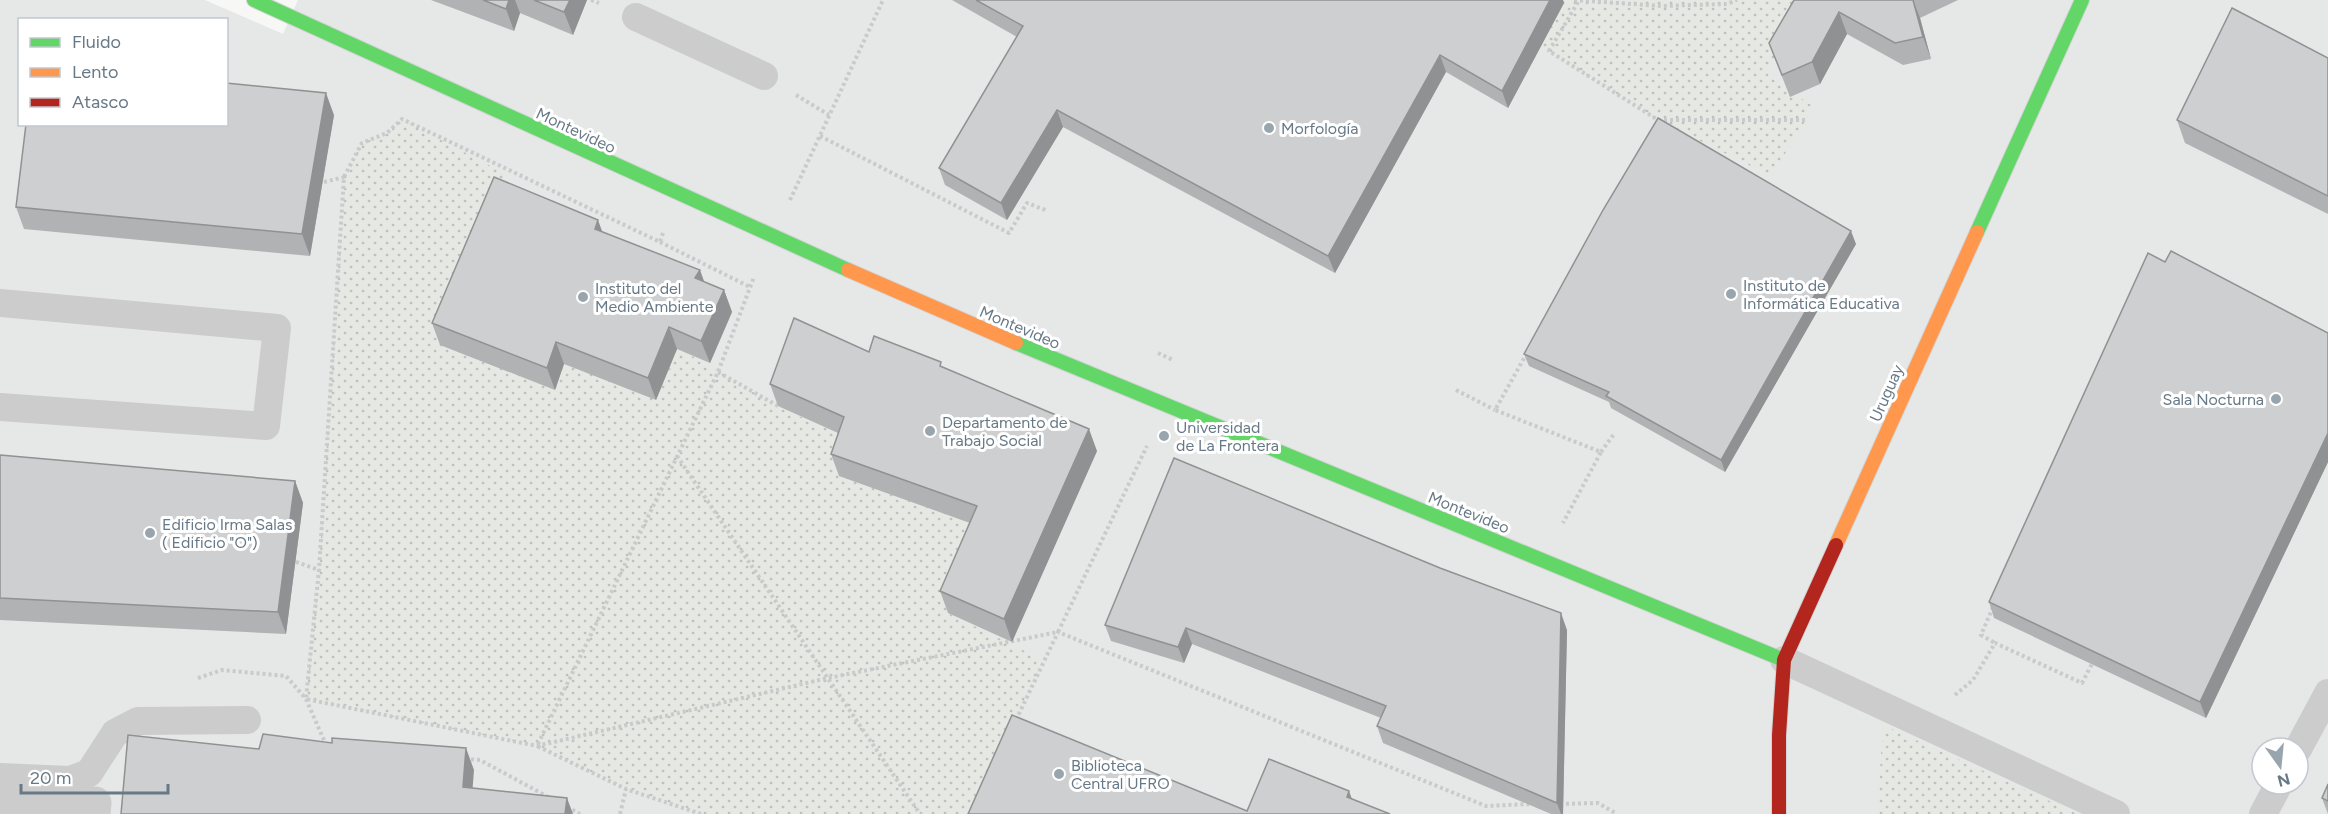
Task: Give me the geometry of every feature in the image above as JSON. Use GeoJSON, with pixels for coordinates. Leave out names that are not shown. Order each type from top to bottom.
{"type":"FeatureCollection","features":[{"type":"Feature","properties":{"kind":"street","name":"Montevideo"},"geometry":{"type":"LineString","coordinates":[[254,0],[771,238],[1140,396],[1784,660]]}},
{"type":"Feature","properties":{"kind":"street","name":"Uruguay"},"geometry":{"type":"LineString","coordinates":[[1779,814],[1779,735],[1784,660],[2082,0]]}},
{"type":"Feature","properties":{"kind":"street"},"geometry":{"type":"LineString","coordinates":[[0,805],[54,806],[95,803],[94,814]]}},
{"type":"Feature","properties":{"kind":"lane"},"geometry":{"type":"LineString","coordinates":[[636,17],[764,76]]}},
{"type":"Feature","properties":{"kind":"lane"},"geometry":{"type":"LineString","coordinates":[[0,303],[277,328],[266,426],[0,407]]}},
{"type":"Feature","properties":{"kind":"lane"},"geometry":{"type":"LineString","coordinates":[[1784,660],[2116,814]]}},
{"type":"Feature","properties":{"kind":"lane"},"geometry":{"type":"LineString","coordinates":[[2305,736],[2328,693]]}},
{"type":"Feature","properties":{"kind":"lane"},"geometry":{"type":"LineString","coordinates":[[0,777],[70,780],[89,773],[115,733],[138,721],[247,720]]}},
{"type":"Feature","properties":{"kind":"lane"},"geometry":{"type":"LineString","coordinates":[[2264,814],[2273,796]]}},
{"type":"Feature","properties":{"kind":"path"},"geometry":{"type":"LineString","coordinates":[[790,200],[882,0]]}},
{"type":"Feature","properties":{"kind":"path"},"geometry":{"type":"LineString","coordinates":[[1737,0],[1727,4],[1662,6],[1576,1],[1549,51],[1658,120],[1806,120]]}},
{"type":"Feature","properties":{"kind":"path"},"geometry":{"type":"LineString","coordinates":[[306,699],[319,570],[344,177],[362,144],[387,133],[402,119],[750,287]]}},
{"type":"Feature","properties":{"kind":"path"},"geometry":{"type":"LineString","coordinates":[[1652,130],[1658,120]]}},
{"type":"Feature","properties":{"kind":"path"},"geometry":{"type":"LineString","coordinates":[[820,136],[1009,233],[1027,203],[1048,211]]}},
{"type":"Feature","properties":{"kind":"path"},"geometry":{"type":"LineString","coordinates":[[324,182],[344,177]]}},
{"type":"Feature","properties":{"kind":"path"},"geometry":{"type":"LineString","coordinates":[[660,242],[671,208],[672,192]]}},
{"type":"Feature","properties":{"kind":"path"},"geometry":{"type":"LineString","coordinates":[[537,746],[718,372],[759,267]]}},
{"type":"Feature","properties":{"kind":"path"},"geometry":{"type":"LineString","coordinates":[[1495,410],[1530,348]]}},
{"type":"Feature","properties":{"kind":"path"},"geometry":{"type":"LineString","coordinates":[[718,372],[778,406]]}},
{"type":"Feature","properties":{"kind":"path"},"geometry":{"type":"LineString","coordinates":[[1456,390],[1495,410],[1601,452]]}},
{"type":"Feature","properties":{"kind":"path"},"geometry":{"type":"LineString","coordinates":[[1543,560],[1601,452],[1614,434]]}},
{"type":"Feature","properties":{"kind":"path"},"geometry":{"type":"LineString","coordinates":[[1014,724],[1148,445]]}},
{"type":"Feature","properties":{"kind":"path"},"geometry":{"type":"LineString","coordinates":[[677,456],[920,814]]}},
{"type":"Feature","properties":{"kind":"path"},"geometry":{"type":"LineString","coordinates":[[296,562],[319,570]]}},
{"type":"Feature","properties":{"kind":"path"},"geometry":{"type":"LineString","coordinates":[[1997,597],[1981,635],[2082,683],[2092,664]]}},
{"type":"Feature","properties":{"kind":"path"},"geometry":{"type":"LineString","coordinates":[[537,746],[828,678],[1058,632],[1486,806],[1536,804]]}},
{"type":"Feature","properties":{"kind":"path"},"geometry":{"type":"LineString","coordinates":[[1919,723],[1973,680],[1995,643]]}},
{"type":"Feature","properties":{"kind":"path"},"geometry":{"type":"LineString","coordinates":[[222,670],[286,676],[306,699],[327,746],[326,756]]}},
{"type":"Feature","properties":{"kind":"path"},"geometry":{"type":"LineString","coordinates":[[306,699],[537,746],[626,789],[701,814]]}},
{"type":"Feature","properties":{"kind":"path"},"geometry":{"type":"LineString","coordinates":[[315,746],[339,747]]}},
{"type":"Feature","properties":{"kind":"path"},"geometry":{"type":"LineString","coordinates":[[456,758],[480,760],[580,814]]}},
{"type":"Feature","properties":{"kind":"path"},"geometry":{"type":"LineString","coordinates":[[620,814],[626,789]]}},
{"type":"Feature","properties":{"kind":"path"},"geometry":{"type":"LineString","coordinates":[[1557,804],[1598,803],[1617,814]]}},
{"type":"Feature","properties":{"kind":"shaded area","name":"Universidad de La Frontera"},"geometry":{"type":"Polygon","coordinates":[[[0,0],[205,0],[283,34],[298,0],[2328,0],[2328,814],[0,814],[0,0]]]}},
{"type":"Feature","properties":{"kind":"shaded area"},"geometry":{"type":"Polygon","coordinates":[[[1560,0],[1792,0],[1794,14],[1768,76],[1814,107],[1771,176],[1658,120],[1541,46],[1560,0]]]}},
{"type":"Feature","properties":{"kind":"shaded area"},"geometry":{"type":"Polygon","coordinates":[[[402,119],[509,176],[503,199],[577,329],[656,400],[677,349],[776,405],[852,440],[840,476],[985,528],[948,613],[1043,660],[973,814],[701,814],[626,789],[537,746],[306,699],[319,570],[344,177],[362,143],[387,133],[402,119]]]}},
{"type":"Feature","properties":{"kind":"shaded area"},"geometry":{"type":"Polygon","coordinates":[[[1883,725],[2078,814],[1877,814],[1883,725]]]}},
{"type":"Feature","properties":{"kind":"building"},"geometry":{"type":"Polygon","coordinates":[[[483,0],[509,0],[506,9],[483,0]]]}},
{"type":"Feature","properties":{"kind":"building"},"geometry":{"type":"Polygon","coordinates":[[[534,0],[570,0],[564,12],[534,0]]]}},
{"type":"Feature","properties":{"kind":"building"},"geometry":{"type":"Polygon","coordinates":[[[976,0],[1550,0],[1502,91],[1440,55],[1328,256],[1057,110],[1001,203],[939,168],[1023,26],[976,0]]]}},
{"type":"Feature","properties":{"kind":"building"},"geometry":{"type":"Polygon","coordinates":[[[1794,0],[1913,0],[1923,37],[1895,43],[1839,12],[1812,62],[1782,75],[1769,43],[1794,0]]]}},
{"type":"Feature","properties":{"kind":"building"},"geometry":{"type":"Polygon","coordinates":[[[2232,8],[2328,58],[2328,196],[2177,120],[2232,8]]]}},
{"type":"Feature","properties":{"kind":"building"},"geometry":{"type":"Polygon","coordinates":[[[228,83],[326,93],[302,234],[16,207],[26,126],[228,126],[228,83]]]}},
{"type":"Feature","properties":{"kind":"building","name":"Instituto de Informática Educativa"},"geometry":{"type":"Polygon","coordinates":[[[1658,118],[1851,231],[1721,460],[1606,396],[1609,392],[1524,354],[1603,210],[1658,118]]]}},
{"type":"Feature","properties":{"kind":"building","name":"Instituto del Medio Ambiente"},"geometry":{"type":"Polygon","coordinates":[[[494,177],[598,220],[595,229],[700,270],[695,278],[724,290],[701,341],[669,327],[648,378],[556,342],[547,368],[432,323],[494,177]]]}},
{"type":"Feature","properties":{"kind":"building"},"geometry":{"type":"Polygon","coordinates":[[[2171,251],[2328,333],[2328,433],[2200,702],[1989,602],[2148,253],[2165,262],[2171,251]]]}},
{"type":"Feature","properties":{"kind":"building"},"geometry":{"type":"Polygon","coordinates":[[[794,318],[869,352],[874,336],[941,362],[940,366],[1089,429],[1004,619],[940,591],[977,506],[831,454],[844,417],[770,384],[794,318]]]}},
{"type":"Feature","properties":{"kind":"building","name":"Edificio Irma Salas ( Edificio \"O\")"},"geometry":{"type":"Polygon","coordinates":[[[0,455],[295,481],[278,612],[0,598],[0,455]]]}},
{"type":"Feature","properties":{"kind":"building"},"geometry":{"type":"Polygon","coordinates":[[[1174,458],[1440,568],[1561,613],[1557,803],[1377,726],[1386,706],[1186,628],[1178,647],[1105,625],[1174,458]]]}},
{"type":"Feature","properties":{"kind":"building"},"geometry":{"type":"Polygon","coordinates":[[[1012,715],[1247,811],[1269,759],[1349,791],[1347,797],[1390,814],[968,814],[1012,715]]]}},
{"type":"Feature","properties":{"kind":"building"},"geometry":{"type":"Polygon","coordinates":[[[263,734],[332,743],[332,738],[466,748],[463,787],[567,798],[565,814],[121,814],[128,735],[259,749],[263,734]]]}},
{"type":"Feature","properties":{"kind":"building"},"geometry":{"type":"Polygon","coordinates":[[[2328,784],[2328,801],[2322,798],[2328,784]]]}},
{"type":"Feature","properties":{"kind":"traffic: fast"},"geometry":{"type":"LineString","coordinates":[[254,0],[848,270]]}},
{"type":"Feature","properties":{"kind":"traffic: fast"},"geometry":{"type":"LineString","coordinates":[[1977,232],[2082,0]]}},
{"type":"Feature","properties":{"kind":"traffic: fast"},"geometry":{"type":"LineString","coordinates":[[1016,343],[1784,660]]}},
{"type":"Feature","properties":{"kind":"traffic: slow"},"geometry":{"type":"LineString","coordinates":[[1836,545],[1977,232]]}},
{"type":"Feature","properties":{"kind":"traffic: slow"},"geometry":{"type":"LineString","coordinates":[[848,270],[1016,343]]}},
{"type":"Feature","properties":{"kind":"traffic: jam"},"geometry":{"type":"LineString","coordinates":[[1779,814],[1779,735],[1784,660],[1836,545]]}},
{"type":"Feature","properties":{"kind":"place","name":"Morfología"},"geometry":{"type":"Point","coordinates":[1269,128]}},
{"type":"Feature","properties":{"kind":"place","name":"Instituto de Informática Educativa"},"geometry":{"type":"Point","coordinates":[1731,294]}},
{"type":"Feature","properties":{"kind":"place","name":"Instituto del Medio Ambiente"},"geometry":{"type":"Point","coordinates":[583,297]}},
{"type":"Feature","properties":{"kind":"place","name":"Sala Nocturna"},"geometry":{"type":"Point","coordinates":[2276,399]}},
{"type":"Feature","properties":{"kind":"place","name":"Departamento de Trabajo Social"},"geometry":{"type":"Point","coordinates":[930,431]}},
{"type":"Feature","properties":{"kind":"place","name":"Universidad de La Frontera"},"geometry":{"type":"Point","coordinates":[1164,436]}},
{"type":"Feature","properties":{"kind":"place","name":"Edificio Irma Salas ( Edificio \"O\")"},"geometry":{"type":"Point","coordinates":[150,533]}},
{"type":"Feature","properties":{"kind":"place","name":"Biblioteca Central UFRO"},"geometry":{"type":"Point","coordinates":[1059,774]}}]}
